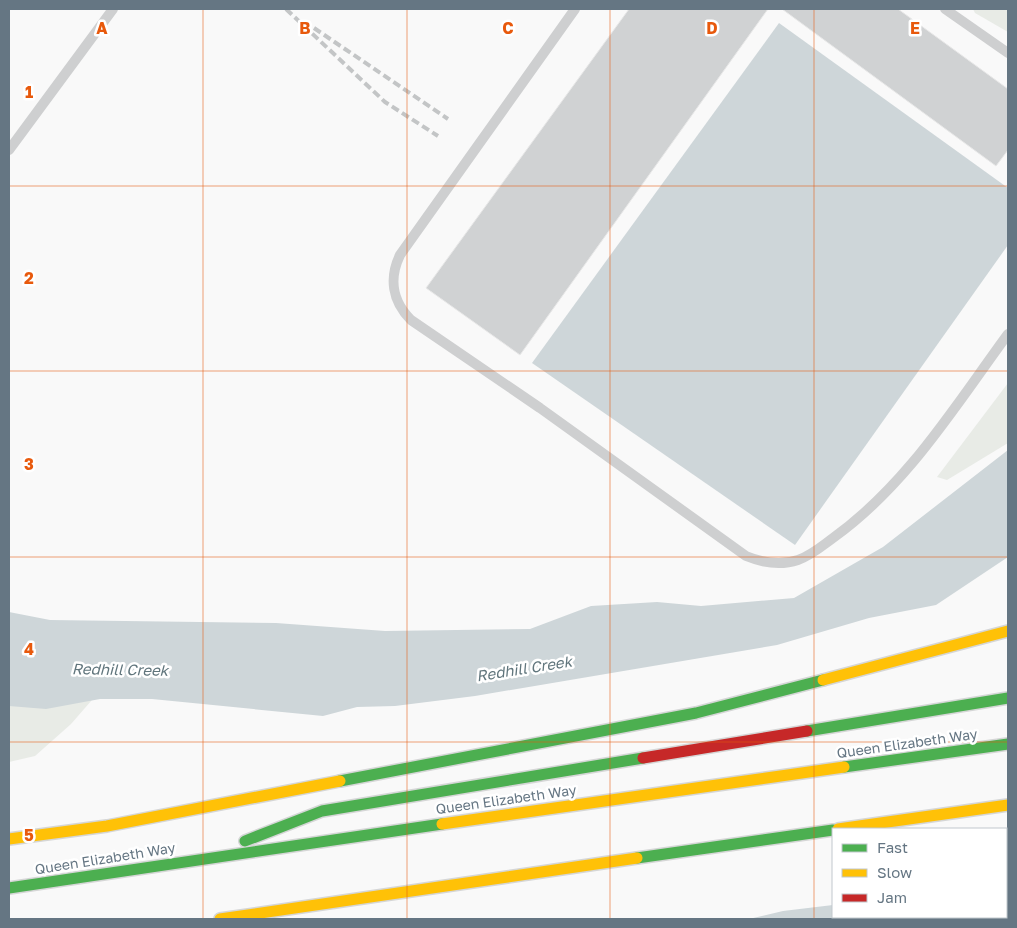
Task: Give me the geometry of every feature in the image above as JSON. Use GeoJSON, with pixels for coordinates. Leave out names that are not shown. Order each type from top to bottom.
{"type":"FeatureCollection","features":[{"type":"Feature","properties":{"kind":"highway"},"geometry":{"type":"LineString","coordinates":[[9,839],[106,826],[696,714],[1008,631]]}},
{"type":"Feature","properties":{"kind":"highway"},"geometry":{"type":"LineString","coordinates":[[202,858],[322,810],[1008,698]]}},
{"type":"Feature","properties":{"kind":"highway","name":"Queen Elizabeth Way"},"geometry":{"type":"LineString","coordinates":[[9,888],[202,858],[1008,744]]}},
{"type":"Feature","properties":{"kind":"highway"},"geometry":{"type":"LineString","coordinates":[[845,828],[1008,805]]}},
{"type":"Feature","properties":{"kind":"highway"},"geometry":{"type":"LineString","coordinates":[[220,919],[832,830]]}},
{"type":"Feature","properties":{"kind":"lane"},"geometry":{"type":"LineString","coordinates":[[9,150],[113,9]]}},
{"type":"Feature","properties":{"kind":"lane"},"geometry":{"type":"LineString","coordinates":[[575,9],[400,255],[393,285],[397,300],[411,320],[548,413],[746,556],[770,563],[796,561],[811,554],[879,500],[916,458],[1008,334]]}},
{"type":"Feature","properties":{"kind":"lane"},"geometry":{"type":"LineString","coordinates":[[945,9],[1008,53]]}},
{"type":"Feature","properties":{"kind":"shaded area"},"geometry":{"type":"Polygon","coordinates":[[[973,9],[1008,9],[1008,32],[975,13],[973,9]]]}},
{"type":"Feature","properties":{"kind":"shaded area"},"geometry":{"type":"Polygon","coordinates":[[[1008,383],[1008,443],[947,480],[937,477],[1008,383]]]}},
{"type":"Feature","properties":{"kind":"shaded area"},"geometry":{"type":"Polygon","coordinates":[[[9,684],[98,693],[71,724],[35,756],[9,762],[9,684]]]}},
{"type":"Feature","properties":{"kind":"water"},"geometry":{"type":"Polygon","coordinates":[[[779,23],[1008,188],[1008,245],[795,545],[532,363],[779,23]]]}},
{"type":"Feature","properties":{"kind":"water","name":"Redhill Creek"},"geometry":{"type":"Polygon","coordinates":[[[1008,450],[1008,557],[936,605],[869,618],[777,645],[475,696],[395,706],[357,707],[323,716],[152,699],[100,699],[46,709],[9,706],[9,612],[50,620],[276,623],[385,631],[530,629],[591,606],[657,602],[701,606],[794,598],[883,547],[1008,450]]]}},
{"type":"Feature","properties":{"kind":"water"},"geometry":{"type":"Polygon","coordinates":[[[832,905],[832,918],[853,919],[749,919],[783,911],[832,905]]]}},
{"type":"Feature","properties":{"kind":"building"},"geometry":{"type":"Polygon","coordinates":[[[629,9],[768,9],[520,355],[426,288],[629,9]]]}},
{"type":"Feature","properties":{"kind":"building"},"geometry":{"type":"Polygon","coordinates":[[[782,9],[898,9],[1008,89],[1008,150],[996,166],[782,9]]]}},
{"type":"Feature","properties":{"kind":"railway"},"geometry":{"type":"LineString","coordinates":[[286,9],[385,102],[438,136]]}},
{"type":"Feature","properties":{"kind":"railway"},"geometry":{"type":"LineString","coordinates":[[314,28],[448,119]]}},
{"type":"Feature","properties":{"kind":"traffic: fast"},"geometry":{"type":"LineString","coordinates":[[340,781],[696,713],[823,680]]}},
{"type":"Feature","properties":{"kind":"traffic: fast"},"geometry":{"type":"LineString","coordinates":[[807,731],[1008,698]]}},
{"type":"Feature","properties":{"kind":"traffic: fast"},"geometry":{"type":"LineString","coordinates":[[844,767],[1008,744]]}},
{"type":"Feature","properties":{"kind":"traffic: fast"},"geometry":{"type":"LineString","coordinates":[[245,841],[322,811],[643,758]]}},
{"type":"Feature","properties":{"kind":"traffic: fast"},"geometry":{"type":"LineString","coordinates":[[9,888],[442,824]]}},
{"type":"Feature","properties":{"kind":"traffic: fast"},"geometry":{"type":"LineString","coordinates":[[637,858],[832,830]]}},
{"type":"Feature","properties":{"kind":"traffic: slow"},"geometry":{"type":"LineString","coordinates":[[823,680],[1008,631]]}},
{"type":"Feature","properties":{"kind":"traffic: slow"},"geometry":{"type":"LineString","coordinates":[[442,824],[844,767]]}},
{"type":"Feature","properties":{"kind":"traffic: slow"},"geometry":{"type":"LineString","coordinates":[[9,839],[107,826],[340,781]]}},
{"type":"Feature","properties":{"kind":"traffic: slow"},"geometry":{"type":"LineString","coordinates":[[845,828],[1008,805]]}},
{"type":"Feature","properties":{"kind":"traffic: slow"},"geometry":{"type":"LineString","coordinates":[[220,919],[637,858]]}},
{"type":"Feature","properties":{"kind":"traffic: jam"},"geometry":{"type":"LineString","coordinates":[[643,758],[807,731]]}}]}
